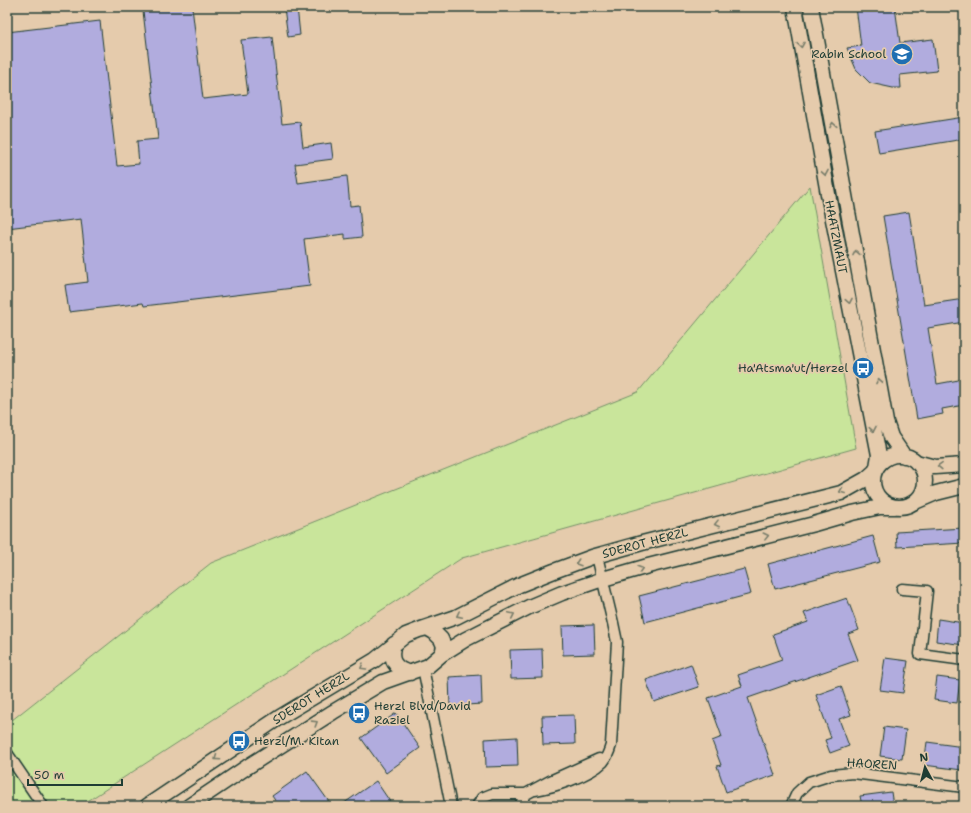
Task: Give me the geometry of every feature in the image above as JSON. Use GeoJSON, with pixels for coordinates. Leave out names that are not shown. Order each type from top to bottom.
{"type":"FeatureCollection","features":[{"type":"Feature","properties":{"kind":"main road","name":"HAATZMAUT"},"geometry":{"type":"LineString","coordinates":[[795,7],[828,194],[878,455],[876,469]]}},
{"type":"Feature","properties":{"kind":"main road","name":"HAATZMAUT"},"geometry":{"type":"LineString","coordinates":[[812,7],[886,422],[891,437],[910,459]]}},
{"type":"Feature","properties":{"kind":"main road"},"geometry":{"type":"LineString","coordinates":[[964,465],[935,467],[897,456],[889,457],[876,469],[873,478],[876,494],[881,500],[895,507],[901,507],[936,493],[964,486]]}},
{"type":"Feature","properties":{"kind":"main road"},"geometry":{"type":"LineString","coordinates":[[910,459],[921,468],[925,483],[919,498],[913,503]]}},
{"type":"Feature","properties":{"kind":"main road","name":"SDEROT HERZL"},"geometry":{"type":"LineString","coordinates":[[419,630],[456,617],[487,600],[526,582],[596,556],[649,541],[841,493],[866,479],[876,469]]}},
{"type":"Feature","properties":{"kind":"main road","name":"SDEROT HERZL"},"geometry":{"type":"LineString","coordinates":[[442,654],[466,639],[510,616],[562,593],[603,579],[852,513],[880,507],[895,507]]}},
{"type":"Feature","properties":{"kind":"main road"},"geometry":{"type":"LineString","coordinates":[[427,628],[434,632],[441,639],[444,646],[442,654],[437,660],[410,673],[402,670],[396,665],[392,659],[391,653],[394,644],[406,635],[419,630],[427,628]]}},
{"type":"Feature","properties":{"kind":"main road","name":"SDEROT HERZL"},"geometry":{"type":"LineString","coordinates":[[147,806],[280,717],[375,660],[394,644]]}},
{"type":"Feature","properties":{"kind":"main road","name":"SDEROT HERZL"},"geometry":{"type":"LineString","coordinates":[[189,806],[333,712],[383,682],[410,673]]}},
{"type":"Feature","properties":{"kind":"street"},"geometry":{"type":"LineString","coordinates":[[520,806],[530,792],[550,781],[591,764],[610,750],[617,642],[603,579],[596,556]]}},
{"type":"Feature","properties":{"kind":"street"},"geometry":{"type":"LineString","coordinates":[[902,589],[927,591],[920,654],[964,660]]}},
{"type":"Feature","properties":{"kind":"street"},"geometry":{"type":"LineString","coordinates":[[423,668],[451,806]]}},
{"type":"Feature","properties":{"kind":"street"},"geometry":{"type":"LineString","coordinates":[[7,754],[43,806]]}},
{"type":"Feature","properties":{"kind":"street","name":"HAOREN"},"geometry":{"type":"LineString","coordinates":[[791,806],[797,793],[809,782],[831,775],[853,773],[964,787]]}},
{"type":"Feature","properties":{"kind":"street"},"geometry":{"type":"LineString","coordinates":[[477,806],[482,798],[492,794],[530,792]]}},
{"type":"Feature","properties":{"kind":"green space"},"geometry":{"type":"Polygon","coordinates":[[[810,186],[856,448],[462,558],[80,806],[7,806],[7,724],[211,563],[638,392],[810,186]]]}},
{"type":"Feature","properties":{"kind":"building"},"geometry":{"type":"Polygon","coordinates":[[[177,7],[192,7],[203,99],[248,94],[241,40],[272,37],[282,124],[300,122],[303,147],[331,143],[333,159],[295,164],[298,183],[347,176],[350,206],[359,205],[362,237],[345,239],[345,234],[304,239],[310,286],[144,306],[143,303],[69,312],[65,285],[88,282],[81,219],[7,228],[7,32],[100,21],[117,166],[139,164],[137,141],[158,139],[143,11],[177,7]]]}},
{"type":"Feature","properties":{"kind":"building"},"geometry":{"type":"Polygon","coordinates":[[[297,7],[300,35],[288,37],[284,8],[297,7]]]}},
{"type":"Feature","properties":{"kind":"building"},"geometry":{"type":"Polygon","coordinates":[[[856,7],[895,7],[900,43],[933,39],[937,71],[900,75],[901,88],[893,88],[870,83],[856,69],[847,48],[861,46],[856,7]]]}},
{"type":"Feature","properties":{"kind":"building"},"geometry":{"type":"Polygon","coordinates":[[[964,117],[964,139],[879,153],[875,131],[964,117]]]}},
{"type":"Feature","properties":{"kind":"building"},"geometry":{"type":"Polygon","coordinates":[[[909,212],[924,305],[964,299],[964,322],[928,328],[937,384],[964,379],[964,405],[942,409],[943,414],[917,419],[883,216],[909,212]]]}},
{"type":"Feature","properties":{"kind":"building"},"geometry":{"type":"Polygon","coordinates":[[[964,528],[964,543],[897,547],[896,532],[964,528]]]}},
{"type":"Feature","properties":{"kind":"building"},"geometry":{"type":"Polygon","coordinates":[[[873,536],[880,562],[775,589],[768,564],[873,536]]]}},
{"type":"Feature","properties":{"kind":"building"},"geometry":{"type":"Polygon","coordinates":[[[744,569],[751,594],[645,622],[639,596],[744,569]]]}},
{"type":"Feature","properties":{"kind":"building"},"geometry":{"type":"Polygon","coordinates":[[[847,598],[859,630],[848,634],[858,660],[748,698],[775,775],[726,792],[717,766],[721,765],[712,741],[722,737],[708,698],[742,686],[738,675],[782,660],[773,634],[808,622],[804,613],[847,598]]]}},
{"type":"Feature","properties":{"kind":"building"},"geometry":{"type":"Polygon","coordinates":[[[938,619],[964,623],[964,645],[936,641],[938,619]]]}},
{"type":"Feature","properties":{"kind":"building"},"geometry":{"type":"Polygon","coordinates":[[[594,625],[595,654],[563,655],[562,626],[594,625]]]}},
{"type":"Feature","properties":{"kind":"building"},"geometry":{"type":"Polygon","coordinates":[[[542,649],[543,678],[511,679],[510,650],[542,649]]]}},
{"type":"Feature","properties":{"kind":"building"},"geometry":{"type":"Polygon","coordinates":[[[885,658],[908,661],[903,693],[880,690],[885,658]]]}},
{"type":"Feature","properties":{"kind":"building"},"geometry":{"type":"Polygon","coordinates":[[[691,664],[699,687],[654,702],[646,680],[691,664]]]}},
{"type":"Feature","properties":{"kind":"building"},"geometry":{"type":"Polygon","coordinates":[[[481,675],[482,704],[450,706],[449,677],[481,675]]]}},
{"type":"Feature","properties":{"kind":"building"},"geometry":{"type":"Polygon","coordinates":[[[937,677],[960,680],[957,703],[934,700],[937,677]]]}},
{"type":"Feature","properties":{"kind":"building"},"geometry":{"type":"Polygon","coordinates":[[[841,686],[851,715],[839,719],[849,746],[830,753],[825,740],[831,738],[816,695],[841,686]]]}},
{"type":"Feature","properties":{"kind":"building"},"geometry":{"type":"Polygon","coordinates":[[[396,713],[420,748],[386,773],[361,738],[396,713]]]}},
{"type":"Feature","properties":{"kind":"building"},"geometry":{"type":"Polygon","coordinates":[[[574,715],[575,744],[543,745],[542,716],[574,715]]]}},
{"type":"Feature","properties":{"kind":"building"},"geometry":{"type":"Polygon","coordinates":[[[884,727],[906,730],[902,759],[880,756],[884,727]]]}},
{"type":"Feature","properties":{"kind":"building"},"geometry":{"type":"Polygon","coordinates":[[[517,737],[518,766],[486,767],[485,739],[517,737]]]}},
{"type":"Feature","properties":{"kind":"building"},"geometry":{"type":"Polygon","coordinates":[[[927,742],[964,747],[962,770],[924,765],[927,742]]]}},
{"type":"Feature","properties":{"kind":"building"},"geometry":{"type":"Polygon","coordinates":[[[307,771],[332,806],[279,806],[272,796],[307,771]]]}},
{"type":"Feature","properties":{"kind":"building"},"geometry":{"type":"Polygon","coordinates":[[[376,781],[393,806],[340,806],[376,781]]]}},
{"type":"Feature","properties":{"kind":"building"},"geometry":{"type":"Polygon","coordinates":[[[891,792],[893,806],[862,806],[860,796],[891,792]]]}},
{"type":"Feature","properties":{"kind":"place","name":"Rabin School"},"geometry":{"type":"Point","coordinates":[902,54]}},
{"type":"Feature","properties":{"kind":"place","name":"Ha'Atsma'ut/Herzel"},"geometry":{"type":"Point","coordinates":[863,368]}},
{"type":"Feature","properties":{"kind":"place","name":"Herzl Blvd/David Raziel"},"geometry":{"type":"Point","coordinates":[359,713]}},
{"type":"Feature","properties":{"kind":"place","name":"Herzl/M. Kitan"},"geometry":{"type":"Point","coordinates":[239,741]}}]}
